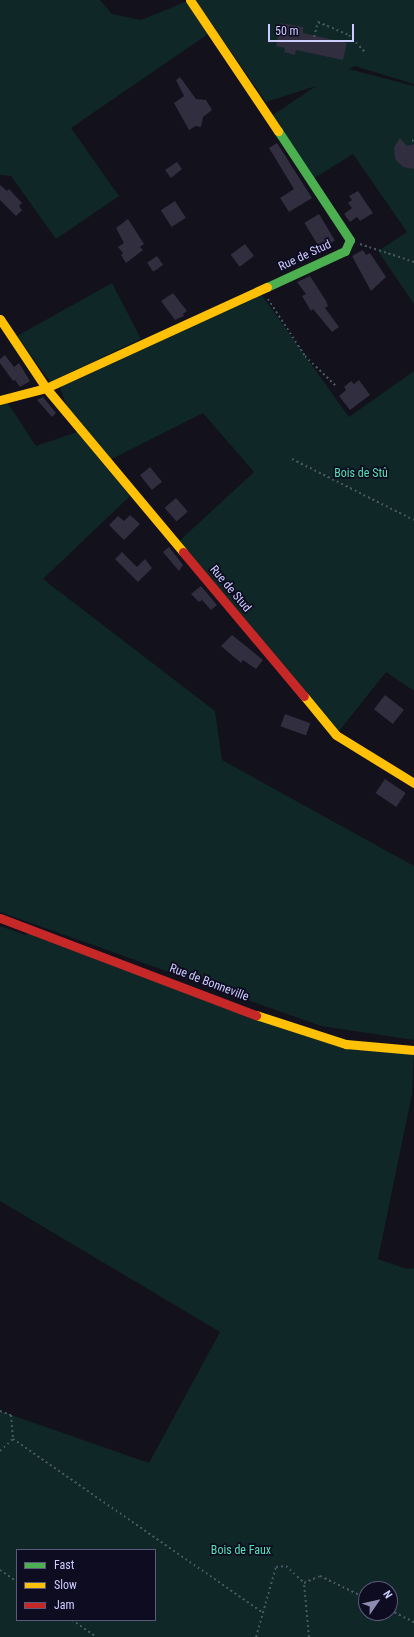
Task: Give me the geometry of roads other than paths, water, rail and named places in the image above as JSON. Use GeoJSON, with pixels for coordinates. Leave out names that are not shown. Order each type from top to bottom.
{"type":"FeatureCollection","features":[{"type":"Feature","properties":{"kind":"street","name":"Rue de Stud"},"geometry":{"type":"LineString","coordinates":[[0,400],[46,388],[345,251],[350,240],[190,0]]}},
{"type":"Feature","properties":{"kind":"street","name":"Rue de Stud"},"geometry":{"type":"LineString","coordinates":[[0,320],[46,388],[336,735],[414,782]]}},
{"type":"Feature","properties":{"kind":"street","name":"Rue de Bonneville"},"geometry":{"type":"LineString","coordinates":[[0,918],[281,1023],[346,1044],[414,1050]]}},
{"type":"Feature","properties":{"kind":"park label","name":"Bois de Stû"},"geometry":{"type":"Point","coordinates":[361,474]}},
{"type":"Feature","properties":{"kind":"park label","name":"Bois de Faux"},"geometry":{"type":"Point","coordinates":[241,1551]}}]}
